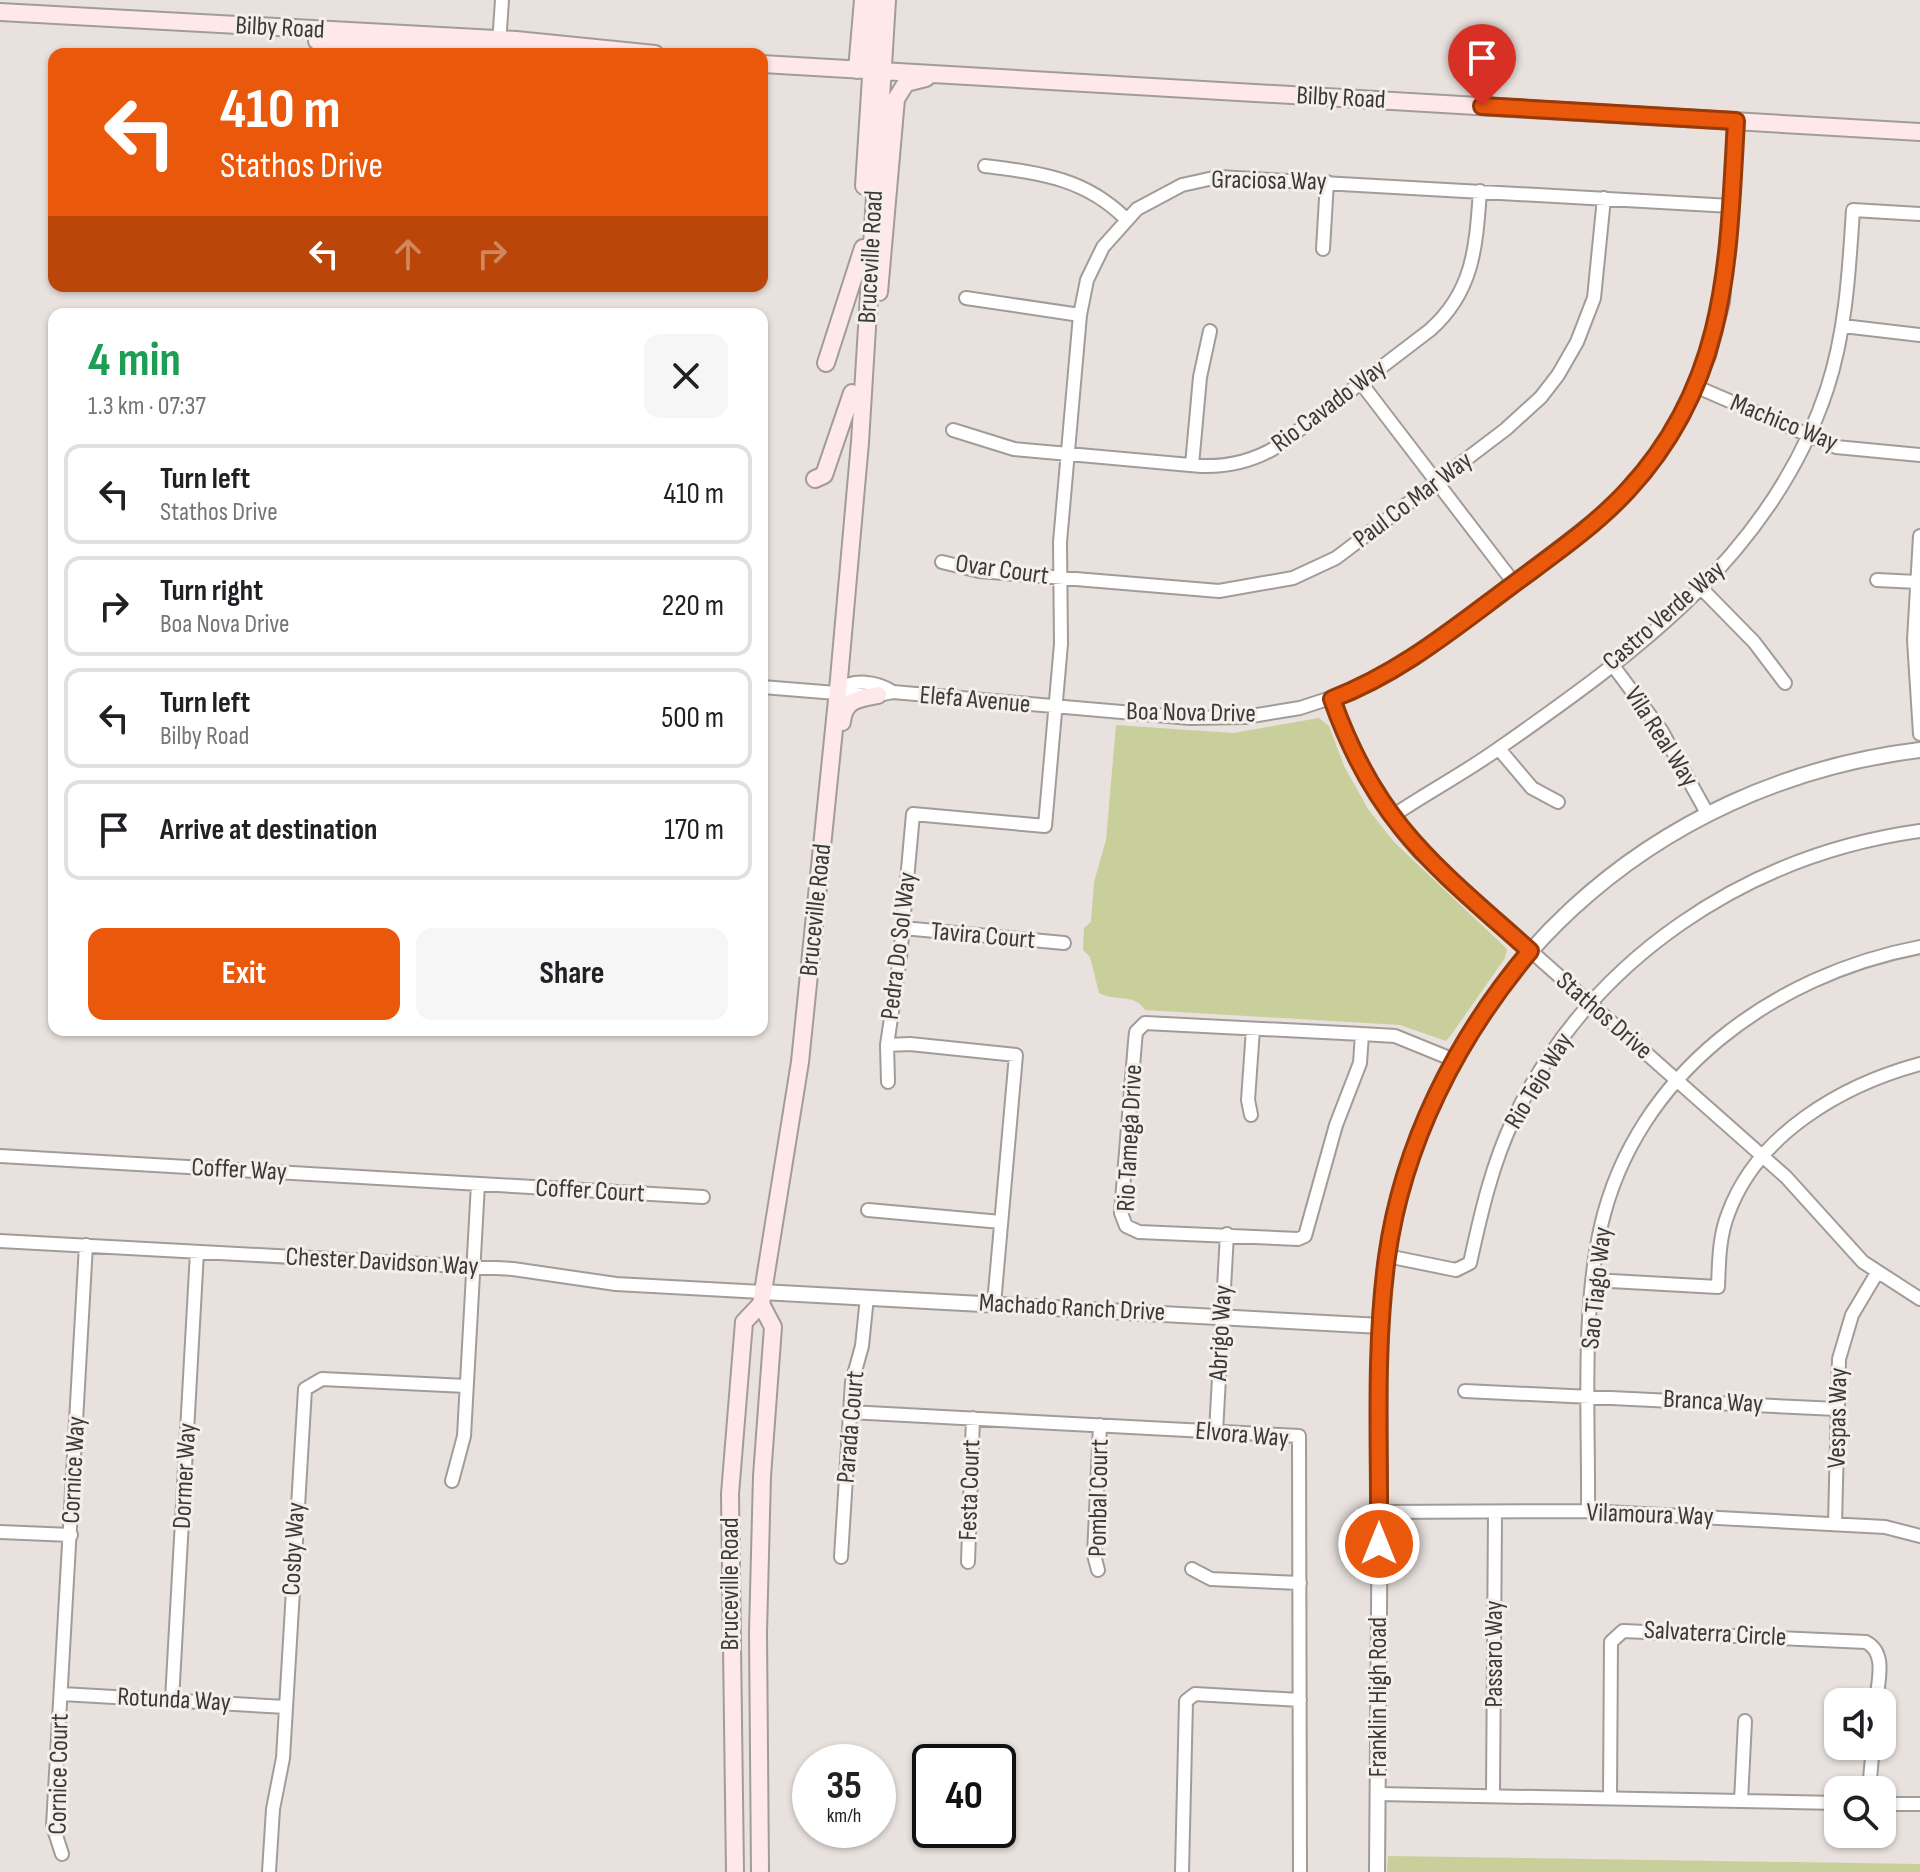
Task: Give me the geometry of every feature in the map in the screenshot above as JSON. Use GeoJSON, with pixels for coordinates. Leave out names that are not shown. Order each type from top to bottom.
{"type":"FeatureCollection","features":[{"type":"Feature","properties":{"kind":"main road"},"geometry":{"type":"LineString","coordinates":[[863,0],[870,71]]}},
{"type":"Feature","properties":{"kind":"main road","name":"Bruceville Road"},"geometry":{"type":"LineString","coordinates":[[851,513],[849,454],[876,0]]}},
{"type":"Feature","properties":{"kind":"main road","name":"Bruceville Road"},"geometry":{"type":"LineString","coordinates":[[735,1872],[730,1494],[744,1322],[762,1298],[800,1062],[834,737],[864,366],[870,71],[887,0]]}},
{"type":"Feature","properties":{"kind":"main road","name":"Bilby Road"},"geometry":{"type":"LineString","coordinates":[[0,12],[551,48]]}},
{"type":"Feature","properties":{"kind":"main road","name":"Bilby Road"},"geometry":{"type":"LineString","coordinates":[[0,23],[515,48]]}},
{"type":"Feature","properties":{"kind":"main road","name":"Bilby Road"},"geometry":{"type":"LineString","coordinates":[[768,64],[1920,132]]}},
{"type":"Feature","properties":{"kind":"main road"},"geometry":{"type":"LineString","coordinates":[[864,366],[876,320],[896,99],[911,81],[943,75]]}},
{"type":"Feature","properties":{"kind":"main road"},"geometry":{"type":"LineString","coordinates":[[826,363],[863,248]]}},
{"type":"Feature","properties":{"kind":"main road"},"geometry":{"type":"LineString","coordinates":[[815,479],[824,475],[852,393]]}},
{"type":"Feature","properties":{"kind":"main road"},"geometry":{"type":"LineString","coordinates":[[834,737],[849,703],[886,694]]}},
{"type":"Feature","properties":{"kind":"main road","name":"Bruceville Road"},"geometry":{"type":"LineString","coordinates":[[760,1872],[758,1616],[762,1476],[773,1327],[762,1298]]}},
{"type":"Feature","properties":{"kind":"street"},"geometry":{"type":"LineString","coordinates":[[499,45],[502,0]]}},
{"type":"Feature","properties":{"kind":"street","name":"Boa Nova Drive"},"geometry":{"type":"LineString","coordinates":[[1056,707],[1212,719],[1267,714],[1332,699],[1400,667],[1514,583],[1626,492],[1663,447],[1697,387],[1723,302],[1736,121]]}},
{"type":"Feature","properties":{"kind":"street"},"geometry":{"type":"LineString","coordinates":[[985,166],[1065,178],[1096,193],[1126,219]]}},
{"type":"Feature","properties":{"kind":"street","name":"Graciosa Way"},"geometry":{"type":"LineString","coordinates":[[1056,707],[1061,644],[1060,542],[1080,315],[1096,259],[1126,219],[1169,190],[1204,179],[1241,177],[1731,206]]}},
{"type":"Feature","properties":{"kind":"street"},"geometry":{"type":"LineString","coordinates":[[1323,249],[1327,182]]}},
{"type":"Feature","properties":{"kind":"street","name":"Rio Cavado Way"},"geometry":{"type":"LineString","coordinates":[[953,430],[990,444],[1192,465],[1239,464],[1268,453],[1430,330],[1460,297],[1476,250],[1480,191]]}},
{"type":"Feature","properties":{"kind":"street","name":"Paul Co Mar Way"},"geometry":{"type":"LineString","coordinates":[[1061,579],[1200,591],[1265,586],[1336,558],[1528,411],[1568,359],[1594,298],[1604,198]]}},
{"type":"Feature","properties":{"kind":"street","name":"Castro Verde Way"},"geometry":{"type":"LineString","coordinates":[[1391,817],[1499,749],[1702,589],[1770,507],[1809,436],[1827,389],[1843,326],[1853,210],[1920,214]]}},
{"type":"Feature","properties":{"kind":"street"},"geometry":{"type":"LineString","coordinates":[[966,298],[1004,307],[1080,315]]}},
{"type":"Feature","properties":{"kind":"street"},"geometry":{"type":"LineString","coordinates":[[1843,326],[1920,335]]}},
{"type":"Feature","properties":{"kind":"street"},"geometry":{"type":"LineString","coordinates":[[1192,465],[1200,377],[1210,331]]}},
{"type":"Feature","properties":{"kind":"street"},"geometry":{"type":"LineString","coordinates":[[1361,383],[1514,583]]}},
{"type":"Feature","properties":{"kind":"street","name":"Machico Way"},"geometry":{"type":"LineString","coordinates":[[1697,387],[1809,436],[1857,451],[1920,455]]}},
{"type":"Feature","properties":{"kind":"street"},"geometry":{"type":"LineString","coordinates":[[1920,536],[1917,582],[1920,734]]}},
{"type":"Feature","properties":{"kind":"street","name":"Ovar Court"},"geometry":{"type":"LineString","coordinates":[[942,562],[979,571],[1061,579]]}},
{"type":"Feature","properties":{"kind":"street"},"geometry":{"type":"LineString","coordinates":[[1877,580],[1917,582]]}},
{"type":"Feature","properties":{"kind":"street"},"geometry":{"type":"LineString","coordinates":[[1702,589],[1754,642],[1785,683]]}},
{"type":"Feature","properties":{"kind":"street","name":"Vila Real Way"},"geometry":{"type":"LineString","coordinates":[[1611,663],[1661,730],[1707,813]]}},
{"type":"Feature","properties":{"kind":"street","name":"Elefa Avenue"},"geometry":{"type":"LineString","coordinates":[[768,687],[1056,707]]}},
{"type":"Feature","properties":{"kind":"street","name":"Stathos Drive"},"geometry":{"type":"LineString","coordinates":[[1332,699],[1360,769],[1391,817],[1437,869],[1764,1156],[1845,1244],[1877,1273],[1920,1299]]}},
{"type":"Feature","properties":{"kind":"street","name":"Pedra Do Sol Way"},"geometry":{"type":"LineString","coordinates":[[994,1304],[1016,1055],[910,1044],[887,1045],[903,928],[913,814],[1045,826],[1056,707]]}},
{"type":"Feature","properties":{"kind":"street"},"geometry":{"type":"LineString","coordinates":[[1499,749],[1532,788],[1558,802]]}},
{"type":"Feature","properties":{"kind":"street","name":"Franklin High Road"},"geometry":{"type":"LineString","coordinates":[[1377,1872],[1381,1326],[1387,1256],[1412,1155],[1454,1060],[1474,1024],[1530,951],[1612,873],[1707,813],[1819,769],[1920,750]]}},
{"type":"Feature","properties":{"kind":"street","name":"Rio Tejo Way"},"geometry":{"type":"LineString","coordinates":[[1387,1256],[1456,1270],[1470,1263],[1484,1196],[1514,1119],[1541,1071],[1591,1004],[1649,947],[1740,887],[1828,850],[1920,831]]}},
{"type":"Feature","properties":{"kind":"street","name":"Tavira Court"},"geometry":{"type":"LineString","coordinates":[[903,928],[1064,943]]}},
{"type":"Feature","properties":{"kind":"street","name":"Sao Tiago Way"},"geometry":{"type":"LineString","coordinates":[[1588,1511],[1593,1280],[1601,1227],[1613,1185],[1641,1127],[1677,1080],[1739,1023],[1800,986],[1855,963],[1920,947]]}},
{"type":"Feature","properties":{"kind":"street","name":"Rio Tamega Drive"},"geometry":{"type":"LineString","coordinates":[[1362,1034],[1360,1063],[1336,1125],[1309,1231],[1298,1239],[1139,1232],[1126,1226],[1121,1213],[1136,1032],[1145,1023],[1253,1029],[1362,1034],[1395,1036],[1454,1060]]}},
{"type":"Feature","properties":{"kind":"street"},"geometry":{"type":"LineString","coordinates":[[1251,1115],[1248,1100],[1253,1029]]}},
{"type":"Feature","properties":{"kind":"street"},"geometry":{"type":"LineString","coordinates":[[887,1045],[888,1082]]}},
{"type":"Feature","properties":{"kind":"street"},"geometry":{"type":"LineString","coordinates":[[1593,1280],[1718,1287],[1721,1242],[1728,1214],[1748,1175],[1764,1156],[1793,1127],[1843,1093],[1890,1072],[1920,1064]]}},
{"type":"Feature","properties":{"kind":"street","name":"Coffer Way"},"geometry":{"type":"LineString","coordinates":[[0,1156],[478,1184]]}},
{"type":"Feature","properties":{"kind":"street"},"geometry":{"type":"LineString","coordinates":[[452,1481],[462,1448],[478,1184]]}},
{"type":"Feature","properties":{"kind":"street","name":"Coffer Court"},"geometry":{"type":"LineString","coordinates":[[478,1184],[703,1197]]}},
{"type":"Feature","properties":{"kind":"street"},"geometry":{"type":"LineString","coordinates":[[868,1210],[1001,1222]]}},
{"type":"Feature","properties":{"kind":"street","name":"Abrigo Way"},"geometry":{"type":"LineString","coordinates":[[1216,1432],[1227,1234]]}},
{"type":"Feature","properties":{"kind":"street","name":"Chester Davidson Way"},"geometry":{"type":"LineString","coordinates":[[0,1241],[531,1270],[616,1284],[762,1298]]}},
{"type":"Feature","properties":{"kind":"street","name":"Cornice Way"},"geometry":{"type":"LineString","coordinates":[[62,1694],[86,1245]]}},
{"type":"Feature","properties":{"kind":"street","name":"Dormer Way"},"geometry":{"type":"LineString","coordinates":[[172,1700],[197,1252]]}},
{"type":"Feature","properties":{"kind":"street","name":"Vespas Way"},"geometry":{"type":"LineString","coordinates":[[1835,1524],[1837,1375],[1844,1336],[1862,1295],[1877,1273]]}},
{"type":"Feature","properties":{"kind":"street","name":"Machado Ranch Drive"},"geometry":{"type":"LineString","coordinates":[[762,1298],[867,1297],[1381,1326]]}},
{"type":"Feature","properties":{"kind":"street","name":"Parada Court"},"geometry":{"type":"LineString","coordinates":[[841,1557],[849,1412],[867,1297]]}},
{"type":"Feature","properties":{"kind":"street","name":"Cosby Way"},"geometry":{"type":"LineString","coordinates":[[269,1872],[286,1707],[305,1389],[322,1379],[466,1386]]}},
{"type":"Feature","properties":{"kind":"street","name":"Branca Way"},"geometry":{"type":"LineString","coordinates":[[1465,1391],[1837,1409]]}},
{"type":"Feature","properties":{"kind":"street","name":"Elvora Way"},"geometry":{"type":"LineString","coordinates":[[849,1412],[1299,1436],[1300,1872]]}},
{"type":"Feature","properties":{"kind":"street","name":"Festa Court"},"geometry":{"type":"LineString","coordinates":[[968,1562],[973,1418]]}},
{"type":"Feature","properties":{"kind":"street","name":"Pombal Court"},"geometry":{"type":"LineString","coordinates":[[1098,1570],[1094,1555],[1100,1425]]}},
{"type":"Feature","properties":{"kind":"street","name":"Vilamoura Way"},"geometry":{"type":"LineString","coordinates":[[1379,1512],[1588,1511],[1885,1527],[1920,1536]]}},
{"type":"Feature","properties":{"kind":"street","name":"Passaro Way"},"geometry":{"type":"LineString","coordinates":[[1493,1795],[1495,1513]]}},
{"type":"Feature","properties":{"kind":"street"},"geometry":{"type":"LineString","coordinates":[[0,1532],[71,1535]]}},
{"type":"Feature","properties":{"kind":"street"},"geometry":{"type":"LineString","coordinates":[[1192,1569],[1211,1579],[1300,1583]]}},
{"type":"Feature","properties":{"kind":"street","name":"Salvaterra Circle"},"geometry":{"type":"LineString","coordinates":[[1610,1798],[1611,1642],[1623,1631],[1866,1642],[1877,1650],[1880,1657],[1877,1688]]}},
{"type":"Feature","properties":{"kind":"street","name":"Rotunda Way"},"geometry":{"type":"LineString","coordinates":[[62,1694],[286,1707]]}},
{"type":"Feature","properties":{"kind":"street","name":"Cornice Court"},"geometry":{"type":"LineString","coordinates":[[62,1694],[53,1826],[62,1854]]}},
{"type":"Feature","properties":{"kind":"street"},"geometry":{"type":"LineString","coordinates":[[1182,1872],[1186,1701],[1195,1694],[1300,1700]]}},
{"type":"Feature","properties":{"kind":"street"},"geometry":{"type":"LineString","coordinates":[[1741,1801],[1745,1721]]}},
{"type":"Feature","properties":{"kind":"street"},"geometry":{"type":"LineString","coordinates":[[1378,1794],[1824,1803]]}},
{"type":"Feature","properties":{"kind":"street"},"geometry":{"type":"LineString","coordinates":[[1896,1804],[1920,1804]]}},
{"type":"Feature","properties":{"kind":"green space"},"geometry":{"type":"Polygon","coordinates":[[[1319,718],[1329,726],[1344,766],[1368,809],[1394,842],[1507,949],[1505,958],[1451,1035],[1446,1041],[1400,1025],[1145,1010],[1136,1001],[1099,993],[1090,957],[1083,950],[1084,928],[1091,922],[1094,882],[1106,840],[1116,725],[1233,733],[1319,718]]]}},
{"type":"Feature","properties":{"kind":"green space"},"geometry":{"type":"Polygon","coordinates":[[[1388,1856],[1920,1864],[1920,1872],[1387,1872],[1388,1856]]]}},
{"type":"Feature","properties":{"kind":"route"},"geometry":{"type":"LineString","coordinates":[[1379,1544],[1382,1298],[1399,1198],[1422,1127],[1454,1060],[1474,1024],[1530,951],[1437,869],[1404,835],[1360,769],[1332,699],[1372,682],[1428,649],[1583,530],[1642,475],[1663,447],[1697,387],[1718,324],[1727,269],[1736,121],[1482,106]]}}]}
